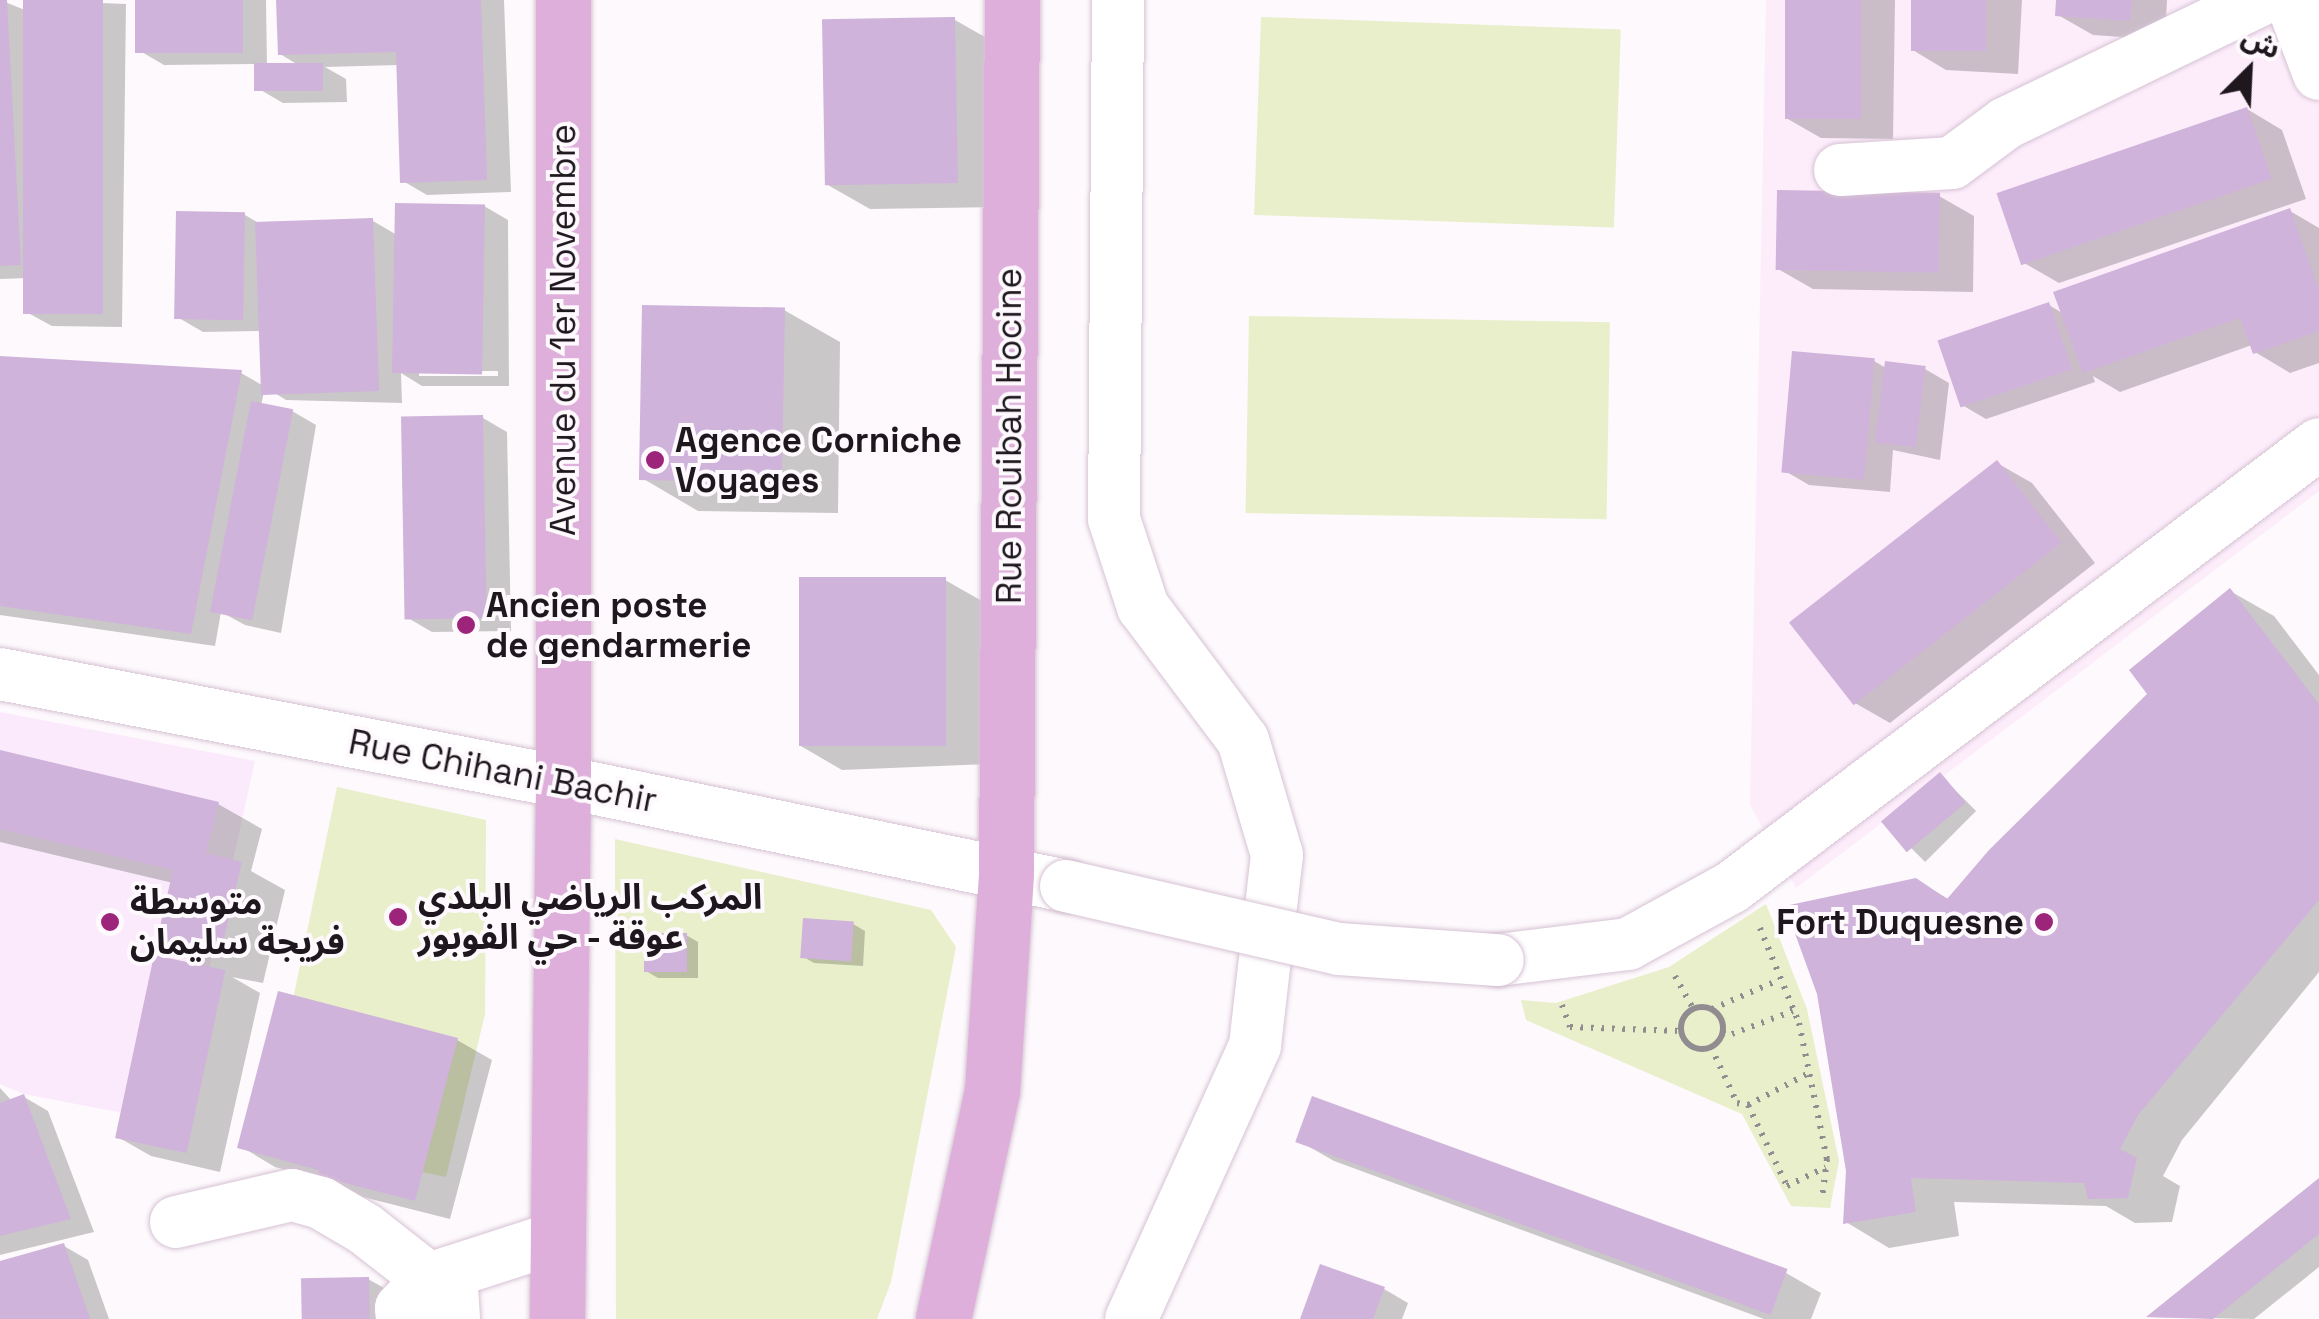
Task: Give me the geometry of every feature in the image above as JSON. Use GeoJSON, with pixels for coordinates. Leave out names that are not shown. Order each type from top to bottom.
{"type":"FeatureCollection","features":[{"type":"Feature","properties":{"kind":"main road","name":"Avenue du 1er Novembre"},"geometry":{"type":"LineString","coordinates":[[556,1319],[554,1238],[563,782],[564,0]]}},
{"type":"Feature","properties":{"kind":"main road","name":"Rue Rouibah Hocine"},"geometry":{"type":"LineString","coordinates":[[943,1319],[992,1091],[1006,872],[1012,0]]}},
{"type":"Feature","properties":{"kind":"street"},"geometry":{"type":"LineString","coordinates":[[1118,0],[1114,519],[1143,607],[1243,740],[1277,854],[1254,1046],[1131,1319]]}},
{"type":"Feature","properties":{"kind":"street"},"geometry":{"type":"LineString","coordinates":[[1840,170],[1952,163],[2006,123],[2260,0]]}},
{"type":"Feature","properties":{"kind":"street"},"geometry":{"type":"LineString","coordinates":[[2291,0],[2319,74]]}},
{"type":"Feature","properties":{"kind":"street","name":"Rue Chihani Bachir"},"geometry":{"type":"LineString","coordinates":[[0,674],[1006,872],[1339,949],[1522,958],[1628,944],[1742,880],[2319,444]]}},
{"type":"Feature","properties":{"kind":"street"},"geometry":{"type":"LineString","coordinates":[[176,1222],[292,1196],[322,1204],[365,1228],[434,1297],[554,1238]]}},
{"type":"Feature","properties":{"kind":"path"},"geometry":{"type":"LineString","coordinates":[[1742,880],[1793,1011],[1809,1073],[1826,1167],[1822,1200]]}},
{"type":"Feature","properties":{"kind":"path"},"geometry":{"type":"LineString","coordinates":[[1522,958],[1570,1027],[1681,1030]]}},
{"type":"Feature","properties":{"kind":"path"},"geometry":{"type":"LineString","coordinates":[[1674,976],[1693,1009]]}},
{"type":"Feature","properties":{"kind":"path"},"geometry":{"type":"LineString","coordinates":[[1712,1009],[1721,1018],[1723,1033],[1711,1047],[1694,1047],[1681,1030],[1683,1018],[1693,1009],[1712,1009],[1779,980]]}},
{"type":"Feature","properties":{"kind":"path"},"geometry":{"type":"LineString","coordinates":[[1723,1033],[1732,1034],[1793,1011]]}},
{"type":"Feature","properties":{"kind":"path"},"geometry":{"type":"LineString","coordinates":[[1711,1047],[1737,1103],[1748,1105],[1809,1073]]}},
{"type":"Feature","properties":{"kind":"path"},"geometry":{"type":"LineString","coordinates":[[1748,1105],[1787,1186],[1826,1167]]}},
{"type":"Feature","properties":{"kind":"shaded area"},"geometry":{"type":"Polygon","coordinates":[[[1766,0],[2319,0],[2319,491],[1796,888],[1750,805],[1766,0]]]}},
{"type":"Feature","properties":{"kind":"shaded area","name":"متوسطة فريجة سليمان"},"geometry":{"type":"Polygon","coordinates":[[[0,712],[255,761],[175,1123],[24,1094],[0,1084],[0,712]]]}},
{"type":"Feature","properties":{"kind":"green space"},"geometry":{"type":"Polygon","coordinates":[[[1261,17],[1621,30],[1614,227],[1254,215],[1261,17]]]}},
{"type":"Feature","properties":{"kind":"green space"},"geometry":{"type":"Polygon","coordinates":[[[1249,316],[1610,322],[1607,519],[1246,513],[1249,316]]]}},
{"type":"Feature","properties":{"kind":"green space","name":"المركب الرياضي البلدي عوقة - حي الفوبور"},"geometry":{"type":"Polygon","coordinates":[[[337,787],[486,820],[485,1014],[446,1177],[264,1139],[337,787]]]}},
{"type":"Feature","properties":{"kind":"green space"},"geometry":{"type":"Polygon","coordinates":[[[615,839],[931,910],[956,947],[891,1282],[877,1319],[616,1319],[615,839]]]}},
{"type":"Feature","properties":{"kind":"green space"},"geometry":{"type":"Polygon","coordinates":[[[1766,904],[1807,1009],[1839,1161],[1830,1208],[1791,1206],[1742,1114],[1526,1020],[1521,1000],[1556,1003],[1669,967],[1766,904]]]}},
{"type":"Feature","properties":{"kind":"building"},"geometry":{"type":"Polygon","coordinates":[[[0,0],[7,0],[21,265],[0,266],[0,0]]]}},
{"type":"Feature","properties":{"kind":"building"},"geometry":{"type":"Polygon","coordinates":[[[23,0],[103,0],[103,314],[23,314],[23,0]]]}},
{"type":"Feature","properties":{"kind":"building"},"geometry":{"type":"Polygon","coordinates":[[[135,0],[243,0],[243,53],[135,53],[135,0]]]}},
{"type":"Feature","properties":{"kind":"building"},"geometry":{"type":"Polygon","coordinates":[[[276,0],[481,0],[487,180],[400,183],[396,52],[278,55],[276,0]]]}},
{"type":"Feature","properties":{"kind":"building"},"geometry":{"type":"Polygon","coordinates":[[[1785,0],[1861,0],[1861,119],[1785,119],[1785,0]]]}},
{"type":"Feature","properties":{"kind":"building"},"geometry":{"type":"Polygon","coordinates":[[[1911,0],[1986,0],[1986,51],[1911,51],[1911,0]]]}},
{"type":"Feature","properties":{"kind":"building"},"geometry":{"type":"Polygon","coordinates":[[[2056,0],[2132,0],[2130,21],[2055,16],[2056,0]]]}},
{"type":"Feature","properties":{"kind":"building"},"geometry":{"type":"Polygon","coordinates":[[[955,17],[958,183],[825,185],[822,19],[955,17]]]}},
{"type":"Feature","properties":{"kind":"building"},"geometry":{"type":"Polygon","coordinates":[[[254,63],[323,63],[323,91],[254,91],[254,63]]]}},
{"type":"Feature","properties":{"kind":"building"},"geometry":{"type":"Polygon","coordinates":[[[2247,107],[2272,179],[2021,265],[1996,193],[2247,107]]]}},
{"type":"Feature","properties":{"kind":"building"},"geometry":{"type":"Polygon","coordinates":[[[1777,190],[1940,193],[1939,273],[1776,270],[1777,190]]]}},
{"type":"Feature","properties":{"kind":"building"},"geometry":{"type":"Polygon","coordinates":[[[395,203],[485,205],[482,375],[392,373],[395,203]]]}},
{"type":"Feature","properties":{"kind":"building"},"geometry":{"type":"Polygon","coordinates":[[[2290,208],[2319,290],[2319,331],[2253,354],[2240,318],[2083,373],[2053,292],[2290,208]]]}},
{"type":"Feature","properties":{"kind":"building"},"geometry":{"type":"Polygon","coordinates":[[[176,211],[245,212],[243,320],[174,319],[176,211]]]}},
{"type":"Feature","properties":{"kind":"building"},"geometry":{"type":"Polygon","coordinates":[[[373,218],[379,391],[261,395],[255,222],[373,218]]]}},
{"type":"Feature","properties":{"kind":"building"},"geometry":{"type":"Polygon","coordinates":[[[2049,302],[2072,369],[1961,408],[1937,340],[2049,302]]]}},
{"type":"Feature","properties":{"kind":"building"},"geometry":{"type":"Polygon","coordinates":[[[642,305],[785,307],[782,482],[639,480],[642,305]]]}},
{"type":"Feature","properties":{"kind":"building"},"geometry":{"type":"Polygon","coordinates":[[[1792,351],[1875,358],[1864,480],[1781,473],[1792,351]]]}},
{"type":"Feature","properties":{"kind":"building"},"geometry":{"type":"Polygon","coordinates":[[[0,356],[242,370],[191,634],[0,606],[0,356]]]}},
{"type":"Feature","properties":{"kind":"building"},"geometry":{"type":"Polygon","coordinates":[[[1885,361],[1926,366],[1916,447],[1875,442],[1885,361]]]}},
{"type":"Feature","properties":{"kind":"building"},"geometry":{"type":"Polygon","coordinates":[[[251,401],[293,409],[252,620],[210,612],[251,401]]]}},
{"type":"Feature","properties":{"kind":"building"},"geometry":{"type":"Polygon","coordinates":[[[483,415],[487,618],[405,619],[401,416],[483,415]]]}},
{"type":"Feature","properties":{"kind":"building"},"geometry":{"type":"Polygon","coordinates":[[[1997,460],[2062,543],[1854,705],[1789,623],[1997,460]]]}},
{"type":"Feature","properties":{"kind":"building"},"geometry":{"type":"Polygon","coordinates":[[[799,577],[946,577],[946,746],[799,746],[799,577]]]}},
{"type":"Feature","properties":{"kind":"building","name":"Fort Duquesne"},"geometry":{"type":"Polygon","coordinates":[[[2230,588],[2319,704],[2319,900],[2138,1115],[2120,1149],[2137,1158],[2128,1198],[2088,1199],[2084,1183],[1911,1178],[1916,1212],[1843,1224],[1846,1171],[1817,994],[1785,906],[1916,878],[1947,899],[1989,850],[2147,694],[2129,670],[2230,588]]]}},
{"type":"Feature","properties":{"kind":"building"},"geometry":{"type":"Polygon","coordinates":[[[0,750],[219,802],[206,853],[242,862],[219,959],[156,944],[173,870],[0,829],[0,750]]]}},
{"type":"Feature","properties":{"kind":"building"},"geometry":{"type":"Polygon","coordinates":[[[1940,772],[1966,803],[1907,852],[1881,821],[1940,772]]]}},
{"type":"Feature","properties":{"kind":"building"},"geometry":{"type":"Polygon","coordinates":[[[803,918],[854,922],[851,961],[800,958],[803,918]]]}},
{"type":"Feature","properties":{"kind":"building"},"geometry":{"type":"Polygon","coordinates":[[[644,933],[687,933],[687,972],[644,972],[644,933]]]}},
{"type":"Feature","properties":{"kind":"building"},"geometry":{"type":"Polygon","coordinates":[[[154,955],[225,970],[187,1153],[115,1138],[154,955]]]}},
{"type":"Feature","properties":{"kind":"building"},"geometry":{"type":"Polygon","coordinates":[[[278,991],[458,1038],[415,1201],[318,1176],[319,1170],[237,1148],[278,991]]]}},
{"type":"Feature","properties":{"kind":"building"},"geometry":{"type":"Polygon","coordinates":[[[24,1094],[71,1219],[0,1236],[0,1103],[24,1094]]]}},
{"type":"Feature","properties":{"kind":"building"},"geometry":{"type":"Polygon","coordinates":[[[1312,1096],[1787,1269],[1771,1315],[1295,1142],[1312,1096]]]}},
{"type":"Feature","properties":{"kind":"building"},"geometry":{"type":"Polygon","coordinates":[[[2319,1178],[2319,1234],[2213,1319],[2146,1317],[2319,1178]]]}},
{"type":"Feature","properties":{"kind":"building"},"geometry":{"type":"Polygon","coordinates":[[[64,1243],[90,1319],[0,1319],[0,1261],[64,1243]]]}},
{"type":"Feature","properties":{"kind":"building"},"geometry":{"type":"Polygon","coordinates":[[[1320,1264],[1385,1287],[1373,1319],[1300,1319],[1320,1264]]]}},
{"type":"Feature","properties":{"kind":"building"},"geometry":{"type":"Polygon","coordinates":[[[369,1277],[370,1319],[302,1319],[301,1278],[369,1277]]]}},
{"type":"Feature","properties":{"kind":"place","name":"Agence Corniche Voyages"},"geometry":{"type":"Point","coordinates":[655,460]}},
{"type":"Feature","properties":{"kind":"place","name":"Ancien poste de gendarmerie"},"geometry":{"type":"Point","coordinates":[466,625]}},
{"type":"Feature","properties":{"kind":"place","name":"المركب الرياضي البلدي عوقة - حي الفوبور"},"geometry":{"type":"Point","coordinates":[398,917]}},
{"type":"Feature","properties":{"kind":"place","name":"متوسطة فريجة سليمان"},"geometry":{"type":"Point","coordinates":[110,922]}},
{"type":"Feature","properties":{"kind":"place","name":"Fort Duquesne"},"geometry":{"type":"Point","coordinates":[2044,922]}}]}
